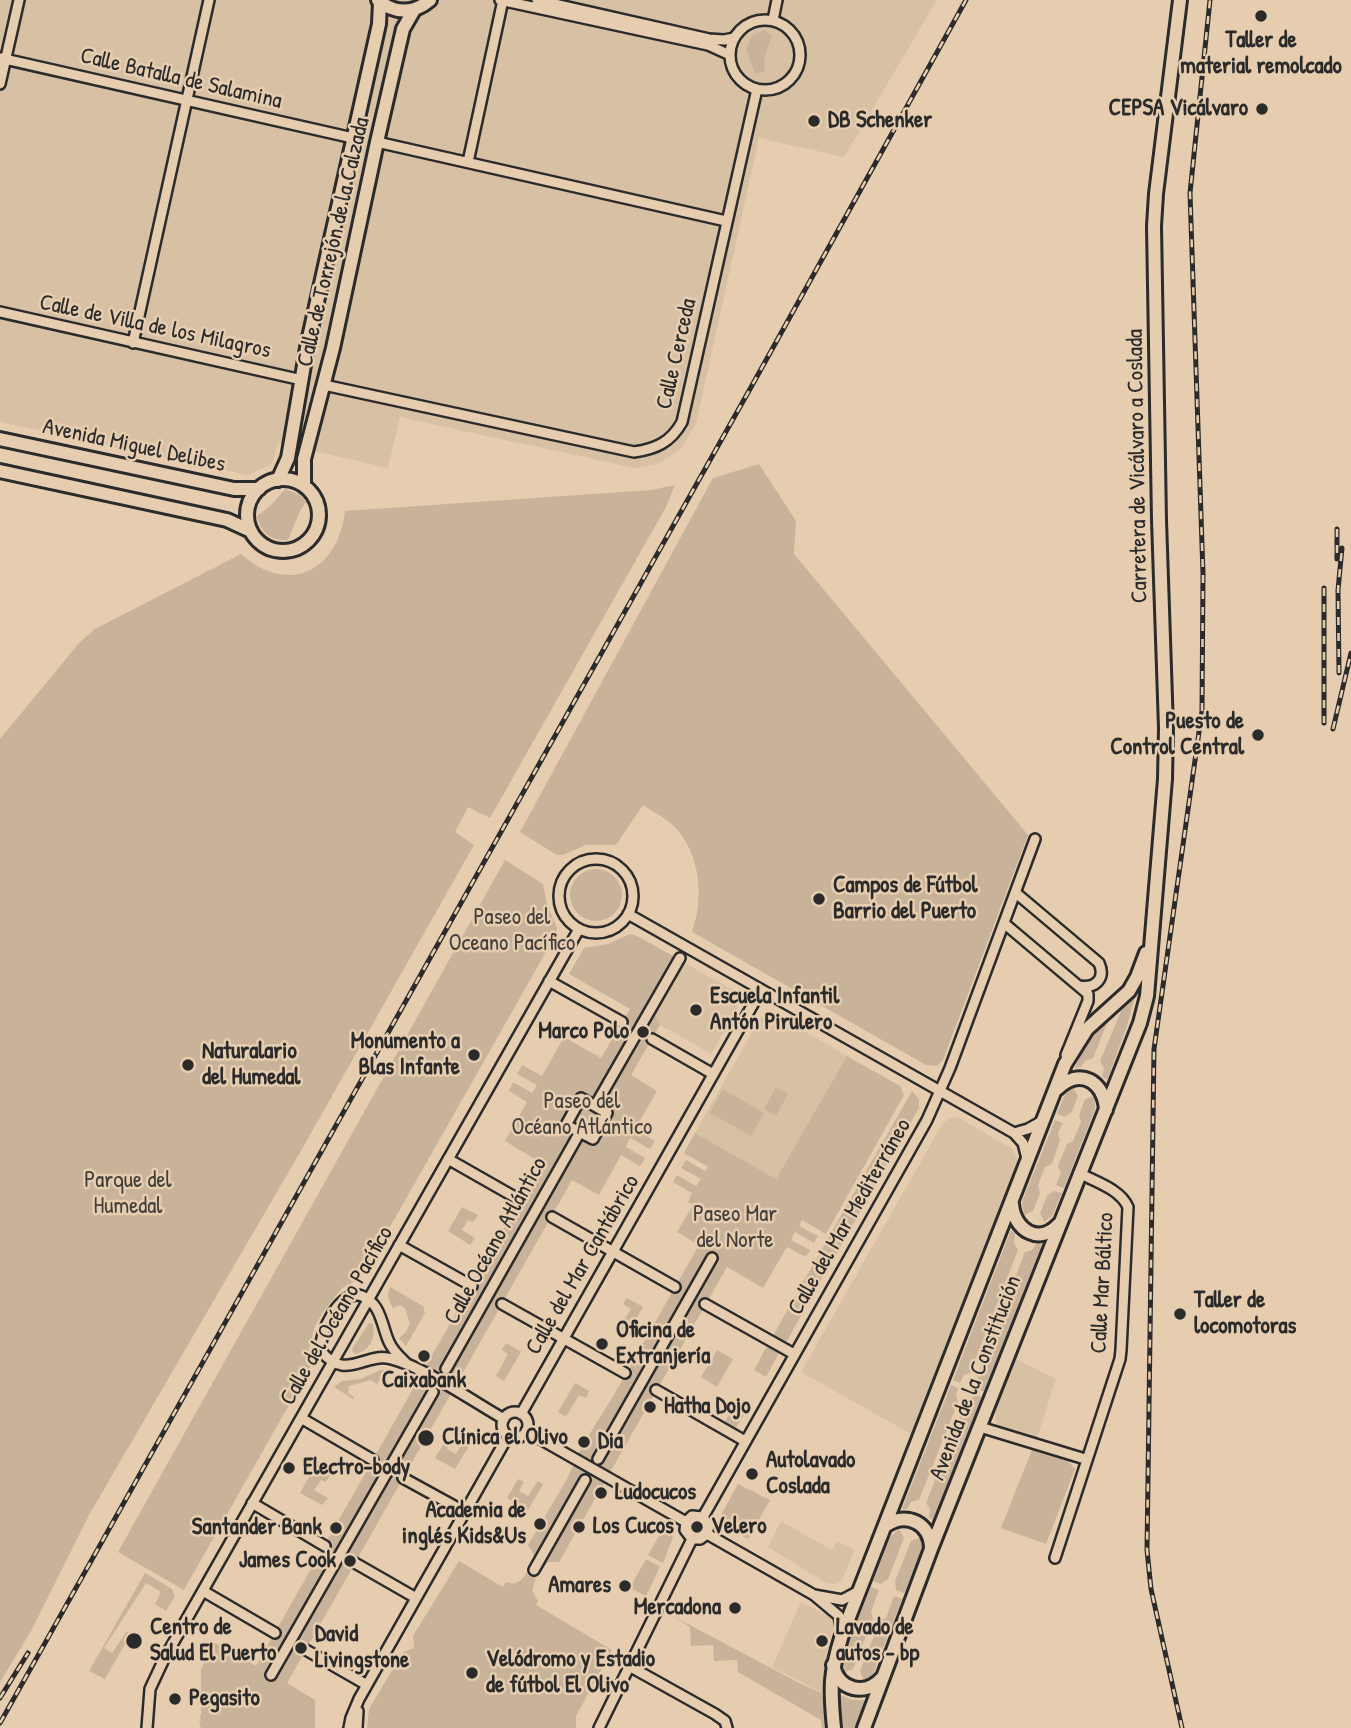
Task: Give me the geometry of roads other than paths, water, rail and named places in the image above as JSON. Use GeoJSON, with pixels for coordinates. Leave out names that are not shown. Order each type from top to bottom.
{"type":"FeatureCollection","features":[{"type":"Feature","properties":{"kind":"street"},"geometry":{"type":"LineString","coordinates":[[0,84],[3,58],[19,0]]}},
{"type":"Feature","properties":{"kind":"street"},"geometry":{"type":"LineString","coordinates":[[133,343],[209,0]]}},
{"type":"Feature","properties":{"kind":"street"},"geometry":{"type":"LineString","coordinates":[[379,1],[400,11],[414,10],[430,0]]}},
{"type":"Feature","properties":{"kind":"street"},"geometry":{"type":"LineString","coordinates":[[468,162],[502,0],[708,45],[730,55]]}},
{"type":"Feature","properties":{"kind":"street"},"geometry":{"type":"LineString","coordinates":[[537,0],[709,39],[734,38],[750,23],[773,20],[786,27],[796,38],[800,52],[799,66],[785,84],[772,90],[746,85],[737,77],[732,66],[730,55],[734,38]]}},
{"type":"Feature","properties":{"kind":"street"},"geometry":{"type":"LineString","coordinates":[[773,20],[777,0]]}},
{"type":"Feature","properties":{"kind":"street","name":"Carretera de Vicálvaro a Coslada"},"geometry":{"type":"LineString","coordinates":[[1152,932],[1164,792],[1166,728],[1158,506],[1154,226],[1180,0]]}},
{"type":"Feature","properties":{"kind":"street","name":"Calle de Torrejón de la Calzada"},"geometry":{"type":"LineString","coordinates":[[278,480],[288,458],[308,342],[379,24],[379,1]]}},
{"type":"Feature","properties":{"kind":"street","name":"Calle de Torrejón de la Calzada"},"geometry":{"type":"LineString","coordinates":[[304,486],[304,459],[324,385],[403,29],[414,10]]}},
{"type":"Feature","properties":{"kind":"street","name":"Calle Batalla de Salamina"},"geometry":{"type":"LineString","coordinates":[[3,58],[353,138]]}},
{"type":"Feature","properties":{"kind":"street","name":"Calle Cerceda"},"geometry":{"type":"LineString","coordinates":[[324,385],[634,452],[663,444],[676,435],[682,422],[757,89]]}},
{"type":"Feature","properties":{"kind":"street"},"geometry":{"type":"LineString","coordinates":[[377,142],[726,221]]}},
{"type":"Feature","properties":{"kind":"street","name":"Calle de Villa de los Milagros"},"geometry":{"type":"LineString","coordinates":[[0,312],[302,380]]}},
{"type":"Feature","properties":{"kind":"street","name":"Avenida Miguel Delibes"},"geometry":{"type":"LineString","coordinates":[[0,439],[234,489],[259,489]]}},
{"type":"Feature","properties":{"kind":"street"},"geometry":{"type":"LineString","coordinates":[[0,471],[227,520],[251,531]]}},
{"type":"Feature","properties":{"kind":"street"},"geometry":{"type":"LineString","coordinates":[[278,480],[292,480],[304,486],[313,494],[318,505],[317,528],[310,539],[290,551],[278,551],[257,540],[248,522],[249,504],[259,489],[278,480]]}},
{"type":"Feature","properties":{"kind":"street","name":"Calle del Mar Mediterráneo"},"geometry":{"type":"LineString","coordinates":[[703,1517],[927,1120],[1005,924],[1035,839]]}},
{"type":"Feature","properties":{"kind":"street"},"geometry":{"type":"LineString","coordinates":[[590,859],[606,860],[625,873],[632,893],[628,914],[618,925],[606,931],[592,933],[579,929],[562,911],[559,894],[563,878],[581,862],[590,859]]}},
{"type":"Feature","properties":{"kind":"street"},"geometry":{"type":"LineString","coordinates":[[1016,893],[1100,965],[1101,975],[1097,983],[1089,987],[1079,986]]}},
{"type":"Feature","properties":{"kind":"street"},"geometry":{"type":"LineString","coordinates":[[628,914],[1014,1133],[1023,1143],[1027,1164]]}},
{"type":"Feature","properties":{"kind":"street"},"geometry":{"type":"LineString","coordinates":[[1005,924],[1087,993],[1088,1000],[1068,1049],[1065,1064]]}},
{"type":"Feature","properties":{"kind":"street","name":"Calle del Océano Pacífico"},"geometry":{"type":"LineString","coordinates":[[146,1728],[147,1701],[154,1678],[579,929]]}},
{"type":"Feature","properties":{"kind":"street","name":"Avenida de la Constitución"},"geometry":{"type":"LineString","coordinates":[[834,1728],[830,1690],[833,1664],[842,1635],[1065,1064],[1087,1029],[1119,1002],[1134,984],[1146,956],[1152,932]]}},
{"type":"Feature","properties":{"kind":"street","name":"Avenida de la Constitución"},"geometry":{"type":"LineString","coordinates":[[864,1728],[931,1549],[1142,1016],[1150,978],[1152,932]]}},
{"type":"Feature","properties":{"kind":"street"},"geometry":{"type":"LineString","coordinates":[[595,1106],[680,958]]}},
{"type":"Feature","properties":{"kind":"street"},"geometry":{"type":"LineString","coordinates":[[549,981],[622,1022]]}},
{"type":"Feature","properties":{"kind":"street","name":"Calle del Mar Cantábrico"},"geometry":{"type":"LineString","coordinates":[[521,1414],[761,990]]}},
{"type":"Feature","properties":{"kind":"street"},"geometry":{"type":"LineString","coordinates":[[652,1039],[713,1074]]}},
{"type":"Feature","properties":{"kind":"street"},"geometry":{"type":"LineString","coordinates":[[1057,1089],[1069,1080],[1089,1080],[1104,1096],[1106,1111]]}},
{"type":"Feature","properties":{"kind":"street"},"geometry":{"type":"LineString","coordinates":[[581,1098],[595,1106],[607,1113],[593,1139],[566,1125],[581,1098]]}},
{"type":"Feature","properties":{"kind":"street"},"geometry":{"type":"LineString","coordinates":[[1014,1133],[1045,1119]]}},
{"type":"Feature","properties":{"kind":"street","name":"Calle Océano Atlántico"},"geometry":{"type":"LineString","coordinates":[[446,1369],[580,1132]]}},
{"type":"Feature","properties":{"kind":"street"},"geometry":{"type":"LineString","coordinates":[[448,1158],[520,1200]]}},
{"type":"Feature","properties":{"kind":"street","name":"Calle Mar Báltico"},"geometry":{"type":"LineString","coordinates":[[1055,1558],[1119,1359],[1129,1211],[1123,1197],[1079,1174]]}},
{"type":"Feature","properties":{"kind":"street"},"geometry":{"type":"LineString","coordinates":[[1012,1203],[1016,1221],[1029,1232],[1043,1234],[1060,1222]]}},
{"type":"Feature","properties":{"kind":"street"},"geometry":{"type":"LineString","coordinates":[[552,1217],[675,1287]]}},
{"type":"Feature","properties":{"kind":"street"},"geometry":{"type":"LineString","coordinates":[[399,1245],[472,1286]]}},
{"type":"Feature","properties":{"kind":"street"},"geometry":{"type":"LineString","coordinates":[[598,1459],[712,1258]]}},
{"type":"Feature","properties":{"kind":"street"},"geometry":{"type":"LineString","coordinates":[[406,1363],[391,1346],[380,1316],[368,1299],[360,1295],[351,1296],[338,1308],[321,1336],[320,1347],[323,1354],[333,1361],[349,1365],[385,1357],[406,1363],[503,1419]]}},
{"type":"Feature","properties":{"kind":"street"},"geometry":{"type":"LineString","coordinates":[[502,1304],[625,1373]]}},
{"type":"Feature","properties":{"kind":"street"},"geometry":{"type":"LineString","coordinates":[[705,1304],[794,1354]]}},
{"type":"Feature","properties":{"kind":"street"},"geometry":{"type":"LineString","coordinates":[[371,1360],[381,1348],[386,1333]]}},
{"type":"Feature","properties":{"kind":"street"},"geometry":{"type":"LineString","coordinates":[[656,1390],[745,1441]]}},
{"type":"Feature","properties":{"kind":"street"},"geometry":{"type":"LineString","coordinates":[[271,1675],[433,1392]]}},
{"type":"Feature","properties":{"kind":"street"},"geometry":{"type":"LineString","coordinates":[[510,1413],[521,1414],[528,1423],[526,1431],[520,1437],[508,1436],[502,1427],[503,1419],[510,1413]]}},
{"type":"Feature","properties":{"kind":"street"},"geometry":{"type":"LineString","coordinates":[[301,1418],[373,1460]]}},
{"type":"Feature","properties":{"kind":"street"},"geometry":{"type":"LineString","coordinates":[[981,1427],[1085,1459]]}},
{"type":"Feature","properties":{"kind":"street"},"geometry":{"type":"LineString","coordinates":[[526,1431],[686,1522]]}},
{"type":"Feature","properties":{"kind":"street"},"geometry":{"type":"LineString","coordinates":[[349,1728],[359,1699],[508,1436]]}},
{"type":"Feature","properties":{"kind":"street"},"geometry":{"type":"LineString","coordinates":[[404,1478],[465,1512]]}},
{"type":"Feature","properties":{"kind":"street"},"geometry":{"type":"LineString","coordinates":[[534,1570],[586,1480]]}},
{"type":"Feature","properties":{"kind":"street"},"geometry":{"type":"LineString","coordinates":[[252,1503],[325,1546]]}},
{"type":"Feature","properties":{"kind":"street"},"geometry":{"type":"LineString","coordinates":[[692,1516],[703,1517],[709,1526],[707,1534],[700,1539],[692,1539],[685,1530],[686,1522],[692,1516]]}},
{"type":"Feature","properties":{"kind":"street"},"geometry":{"type":"LineString","coordinates":[[885,1526],[900,1519],[916,1521],[928,1533],[931,1549]]}},
{"type":"Feature","properties":{"kind":"street"},"geometry":{"type":"LineString","coordinates":[[707,1534],[814,1595],[839,1616],[842,1635]]}},
{"type":"Feature","properties":{"kind":"street"},"geometry":{"type":"LineString","coordinates":[[599,1728],[692,1539]]}},
{"type":"Feature","properties":{"kind":"street"},"geometry":{"type":"LineString","coordinates":[[355,1563],[416,1598]]}},
{"type":"Feature","properties":{"kind":"street"},"geometry":{"type":"LineString","coordinates":[[203,1591],[275,1633]]}},
{"type":"Feature","properties":{"kind":"street"},"geometry":{"type":"LineString","coordinates":[[814,1595],[842,1600],[859,1591]]}},
{"type":"Feature","properties":{"kind":"street"},"geometry":{"type":"LineString","coordinates":[[306,1650],[368,1685]]}},
{"type":"Feature","properties":{"kind":"street"},"geometry":{"type":"LineString","coordinates":[[833,1664],[839,1680],[853,1689],[869,1688],[882,1678]]}},
{"type":"Feature","properties":{"kind":"street"},"geometry":{"type":"LineString","coordinates":[[629,1666],[715,1714],[725,1721],[727,1728]]}},
{"type":"Feature","properties":{"kind":"street"},"geometry":{"type":"LineString","coordinates":[[357,1728],[359,1699]]}},
{"type":"Feature","properties":{"kind":"railway"},"geometry":{"type":"LineString","coordinates":[[0,1723],[966,0]]}},
{"type":"Feature","properties":{"kind":"railway"},"geometry":{"type":"LineString","coordinates":[[1182,1728],[1151,1589],[1147,1550],[1154,1049],[1202,711],[1203,574],[1190,193],[1210,0]]}},
{"type":"Feature","properties":{"kind":"railway"},"geometry":{"type":"LineString","coordinates":[[1337,529],[1337,559]]}},
{"type":"Feature","properties":{"kind":"railway"},"geometry":{"type":"LineString","coordinates":[[1339,673],[1338,590],[1342,548]]}},
{"type":"Feature","properties":{"kind":"railway"},"geometry":{"type":"LineString","coordinates":[[1324,588],[1324,723]]}},
{"type":"Feature","properties":{"kind":"railway"},"geometry":{"type":"LineString","coordinates":[[1333,729],[1351,653]]}},
{"type":"Feature","properties":{"kind":"railway"},"geometry":{"type":"LineString","coordinates":[[0,1698],[28,1653]]}},
{"type":"Feature","properties":{"kind":"place","name":"Taller de material remolcado"},"geometry":{"type":"Point","coordinates":[1261,16]}},
{"type":"Feature","properties":{"kind":"place","name":"CEPSA Vicálvaro"},"geometry":{"type":"Point","coordinates":[1262,109]}},
{"type":"Feature","properties":{"kind":"place","name":"DB Schenker"},"geometry":{"type":"Point","coordinates":[814,121]}},
{"type":"Feature","properties":{"kind":"place","name":"Puesto de Control Central"},"geometry":{"type":"Point","coordinates":[1258,735]}},
{"type":"Feature","properties":{"kind":"place","name":"Campos de Fútbol Barrio del Puerto"},"geometry":{"type":"Point","coordinates":[819,899]}},
{"type":"Feature","properties":{"kind":"place","name":"Escuela Infantil Antón Pirulero"},"geometry":{"type":"Point","coordinates":[696,1010]}},
{"type":"Feature","properties":{"kind":"place","name":"Marco Polo"},"geometry":{"type":"Point","coordinates":[643,1032]}},
{"type":"Feature","properties":{"kind":"place","name":"Monumento a Blas Infante"},"geometry":{"type":"Point","coordinates":[474,1055]}},
{"type":"Feature","properties":{"kind":"place","name":"Naturalario del Humedal"},"geometry":{"type":"Point","coordinates":[188,1065]}},
{"type":"Feature","properties":{"kind":"place","name":"Taller de locomotoras"},"geometry":{"type":"Point","coordinates":[1180,1314]}},
{"type":"Feature","properties":{"kind":"place","name":"Oficina de Extranjería"},"geometry":{"type":"Point","coordinates":[602,1344]}},
{"type":"Feature","properties":{"kind":"place","name":"Caixabank"},"geometry":{"type":"Point","coordinates":[424,1356]}},
{"type":"Feature","properties":{"kind":"place","name":"Hatha Dojo"},"geometry":{"type":"Point","coordinates":[650,1407]}},
{"type":"Feature","properties":{"kind":"place","name":"Clínica el Olivo"},"geometry":{"type":"Point","coordinates":[426,1438]}},
{"type":"Feature","properties":{"kind":"place","name":"Dia"},"geometry":{"type":"Point","coordinates":[584,1442]}},
{"type":"Feature","properties":{"kind":"place","name":"Electro-body"},"geometry":{"type":"Point","coordinates":[289,1468]}},
{"type":"Feature","properties":{"kind":"place","name":"Autolavado Coslada"},"geometry":{"type":"Point","coordinates":[752,1474]}},
{"type":"Feature","properties":{"kind":"place","name":"Ludocucos"},"geometry":{"type":"Point","coordinates":[601,1493]}},
{"type":"Feature","properties":{"kind":"place","name":"Academia de inglés Kids&Us"},"geometry":{"type":"Point","coordinates":[540,1524]}},
{"type":"Feature","properties":{"kind":"place","name":"Los Cucos"},"geometry":{"type":"Point","coordinates":[579,1527]}},
{"type":"Feature","properties":{"kind":"place","name":"Velero"},"geometry":{"type":"Point","coordinates":[697,1527]}},
{"type":"Feature","properties":{"kind":"place","name":"Santander Bank"},"geometry":{"type":"Point","coordinates":[336,1528]}},
{"type":"Feature","properties":{"kind":"place","name":"James Cook"},"geometry":{"type":"Point","coordinates":[350,1561]}},
{"type":"Feature","properties":{"kind":"place","name":"Amares"},"geometry":{"type":"Point","coordinates":[625,1586]}},
{"type":"Feature","properties":{"kind":"place","name":"Mercadona"},"geometry":{"type":"Point","coordinates":[735,1608]}},
{"type":"Feature","properties":{"kind":"place","name":"Centro de Salud El Puerto"},"geometry":{"type":"Point","coordinates":[134,1641]}},
{"type":"Feature","properties":{"kind":"place","name":"Lavado de autos - bp"},"geometry":{"type":"Point","coordinates":[822,1641]}},
{"type":"Feature","properties":{"kind":"place","name":"David Livingstone"},"geometry":{"type":"Point","coordinates":[301,1648]}},
{"type":"Feature","properties":{"kind":"place","name":"Velódromo y Estadio de fútbol El Olivo"},"geometry":{"type":"Point","coordinates":[472,1673]}},
{"type":"Feature","properties":{"kind":"place","name":"Pegasito"},"geometry":{"type":"Point","coordinates":[175,1699]}},
{"type":"Feature","properties":{"kind":"park label","name":"Paseo del Oceano Pacífico"},"geometry":{"type":"Point","coordinates":[512,931]}},
{"type":"Feature","properties":{"kind":"park label","name":"Paseo del Océano Atlántico"},"geometry":{"type":"Point","coordinates":[582,1115]}},
{"type":"Feature","properties":{"kind":"park label","name":"Parque del Humedal"},"geometry":{"type":"Point","coordinates":[128,1194]}},
{"type":"Feature","properties":{"kind":"park label","name":"Paseo Mar del Norte"},"geometry":{"type":"Point","coordinates":[735,1228]}}]}
